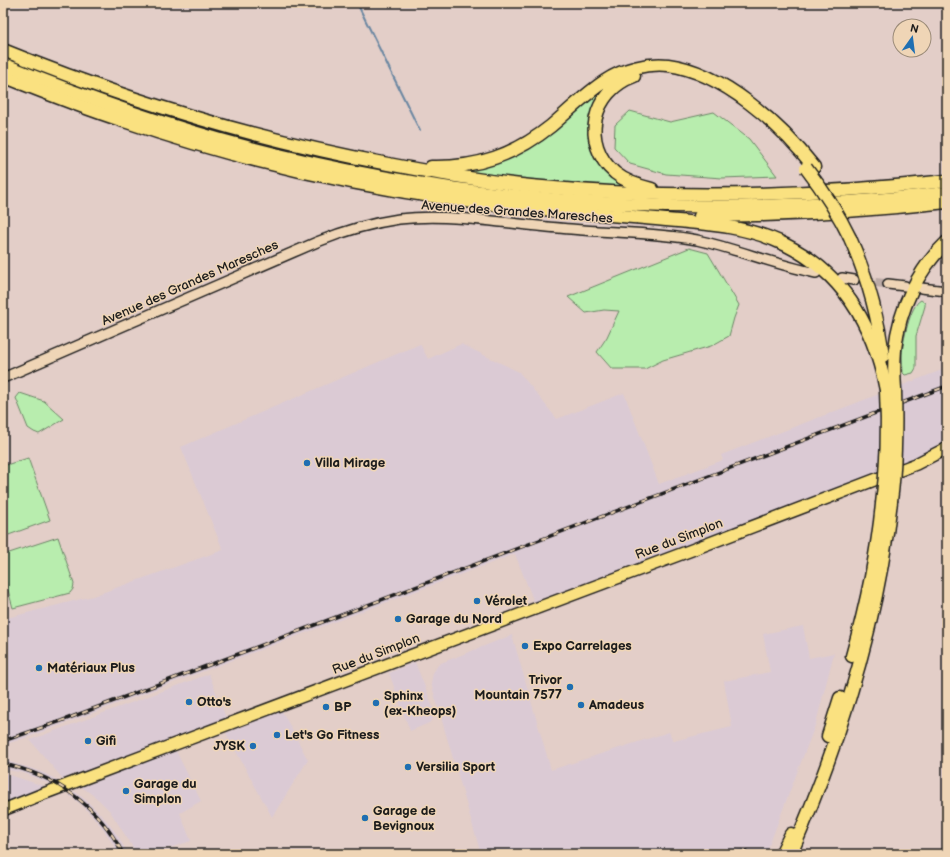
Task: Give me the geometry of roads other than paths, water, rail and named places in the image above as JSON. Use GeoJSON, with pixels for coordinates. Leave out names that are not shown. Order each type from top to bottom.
{"type":"FeatureCollection","features":[{"type":"Feature","properties":{"kind":"highway"},"geometry":{"type":"LineString","coordinates":[[3,50],[98,87],[229,128],[298,146],[369,161],[460,177],[533,186],[627,193],[705,195],[828,192],[947,181]]}},
{"type":"Feature","properties":{"kind":"highway"},"geometry":{"type":"LineString","coordinates":[[3,64],[97,101],[220,140],[354,171],[411,182],[465,190],[531,198],[599,203],[700,207],[826,204],[947,193]]}},
{"type":"Feature","properties":{"kind":"highway"},"geometry":{"type":"LineString","coordinates":[[369,161],[435,167],[484,162],[511,152],[534,138],[587,94],[609,78],[626,70],[638,67],[661,65],[691,71],[706,77],[731,91],[776,125],[802,152],[818,183],[854,238],[874,307],[889,372],[890,390],[887,420],[887,502],[862,619],[834,718],[803,803],[793,839],[791,854]]}},
{"type":"Feature","properties":{"kind":"highway"},"geometry":{"type":"LineString","coordinates":[[705,195],[660,190],[640,186],[628,182],[606,164],[597,145],[595,120],[602,101],[618,83],[635,75],[654,72],[677,74],[692,78],[731,98],[757,118],[810,167]]}},
{"type":"Feature","properties":{"kind":"highway"},"geometry":{"type":"LineString","coordinates":[[3,76],[123,121],[188,141],[238,156],[356,183],[445,198],[529,208],[702,223],[727,226],[762,234],[792,248],[825,272],[839,286],[852,302],[864,322],[879,361],[889,372]]}},
{"type":"Feature","properties":{"kind":"highway"},"geometry":{"type":"LineString","coordinates":[[594,214],[696,216],[796,214],[866,210],[947,202]]}},
{"type":"Feature","properties":{"kind":"highway"},"geometry":{"type":"LineString","coordinates":[[889,372],[898,332],[909,296],[918,278],[947,242]]}},
{"type":"Feature","properties":{"kind":"highway"},"geometry":{"type":"LineString","coordinates":[[782,854],[793,839]]}},
{"type":"Feature","properties":{"kind":"main road","name":"Avenue des Grandes Maresches"},"geometry":{"type":"LineString","coordinates":[[3,378],[318,242],[362,226],[400,219],[443,218],[676,237],[714,244],[793,268],[816,273]]}},
{"type":"Feature","properties":{"kind":"main road"},"geometry":{"type":"LineString","coordinates":[[842,278],[854,280]]}},
{"type":"Feature","properties":{"kind":"main road"},"geometry":{"type":"LineString","coordinates":[[888,284],[905,286]]}},
{"type":"Feature","properties":{"kind":"main road"},"geometry":{"type":"LineString","coordinates":[[921,288],[947,291]]}},
{"type":"Feature","properties":{"kind":"main road","name":"Rue du Simplon"},"geometry":{"type":"LineString","coordinates":[[3,810],[916,464],[947,448]]}},
{"type":"Feature","properties":{"kind":"main road","name":"Rue du Simplon"},"geometry":{"type":"LineString","coordinates":[[916,464],[947,456]]}},
{"type":"Feature","properties":{"kind":"waterway"},"geometry":{"type":"LineString","coordinates":[[357,3],[420,131]]}},
{"type":"Feature","properties":{"kind":"waterway"},"geometry":{"type":"LineString","coordinates":[[3,28],[6,33]]}},
{"type":"Feature","properties":{"kind":"tunnel"},"geometry":{"type":"LineString","coordinates":[[862,281],[888,284]]}},
{"type":"Feature","properties":{"kind":"railway"},"geometry":{"type":"LineString","coordinates":[[3,741],[61,721],[947,386]]}},
{"type":"Feature","properties":{"kind":"railway"},"geometry":{"type":"LineString","coordinates":[[3,764],[40,776],[57,784],[74,795],[102,822],[123,854]]}},
{"type":"Feature","properties":{"kind":"railway"},"geometry":{"type":"LineString","coordinates":[[727,854],[746,851]]}},
{"type":"Feature","properties":{"kind":"railway"},"geometry":{"type":"LineString","coordinates":[[675,854],[690,852]]}},
{"type":"Feature","properties":{"kind":"place","name":"Villa Mirage"},"geometry":{"type":"Point","coordinates":[307,463]}},
{"type":"Feature","properties":{"kind":"place","name":"Vérolet"},"geometry":{"type":"Point","coordinates":[477,601]}},
{"type":"Feature","properties":{"kind":"place","name":"Garage du Nord"},"geometry":{"type":"Point","coordinates":[398,619]}},
{"type":"Feature","properties":{"kind":"place","name":"Expo Carrelages"},"geometry":{"type":"Point","coordinates":[525,646]}},
{"type":"Feature","properties":{"kind":"place","name":"Matériaux Plus"},"geometry":{"type":"Point","coordinates":[39,668]}},
{"type":"Feature","properties":{"kind":"place","name":"Trivor Mountain 7577"},"geometry":{"type":"Point","coordinates":[570,687]}},
{"type":"Feature","properties":{"kind":"place","name":"Otto's"},"geometry":{"type":"Point","coordinates":[189,702]}},
{"type":"Feature","properties":{"kind":"place","name":"Sphinx (ex-Kheops)"},"geometry":{"type":"Point","coordinates":[376,703]}},
{"type":"Feature","properties":{"kind":"place","name":"Amadeus"},"geometry":{"type":"Point","coordinates":[581,705]}},
{"type":"Feature","properties":{"kind":"place","name":"BP"},"geometry":{"type":"Point","coordinates":[326,707]}},
{"type":"Feature","properties":{"kind":"place","name":"Let's Go Fitness"},"geometry":{"type":"Point","coordinates":[277,735]}},
{"type":"Feature","properties":{"kind":"place","name":"Gifi"},"geometry":{"type":"Point","coordinates":[88,741]}},
{"type":"Feature","properties":{"kind":"place","name":"JYSK"},"geometry":{"type":"Point","coordinates":[253,746]}},
{"type":"Feature","properties":{"kind":"place","name":"Versilia Sport"},"geometry":{"type":"Point","coordinates":[408,767]}},
{"type":"Feature","properties":{"kind":"place","name":"Garage du Simplon"},"geometry":{"type":"Point","coordinates":[126,791]}},
{"type":"Feature","properties":{"kind":"place","name":"Garage de Bevignoux"},"geometry":{"type":"Point","coordinates":[365,818]}}]}
